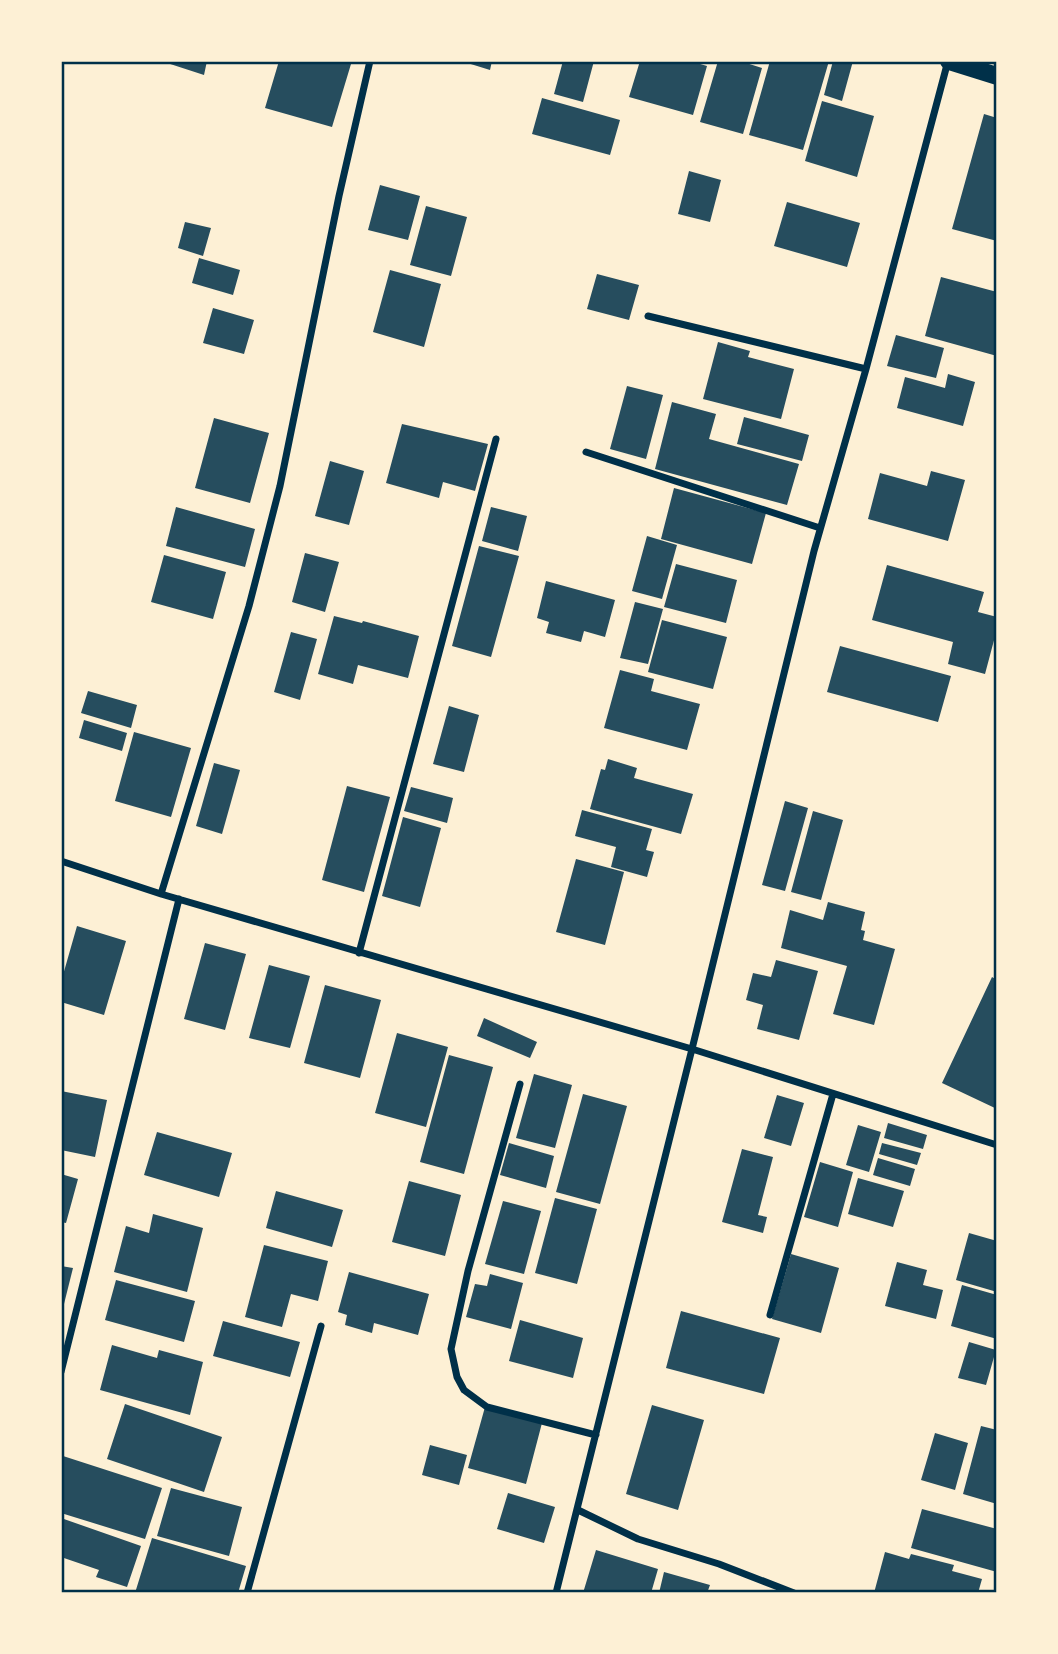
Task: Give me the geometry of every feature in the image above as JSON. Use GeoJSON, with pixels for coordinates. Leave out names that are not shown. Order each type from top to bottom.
{"type":"FeatureCollection","features":[{"type":"Feature","properties":{"kind":"main road"},"geometry":{"type":"LineString","coordinates":[[948,61],[997,76]]}},
{"type":"Feature","properties":{"kind":"street"},"geometry":{"type":"LineString","coordinates":[[161,894],[249,606],[281,486],[338,196],[370,61]]}},
{"type":"Feature","properties":{"kind":"street"},"geometry":{"type":"LineString","coordinates":[[556,1593],[820,528],[866,369],[948,61]]}},
{"type":"Feature","properties":{"kind":"street"},"geometry":{"type":"LineString","coordinates":[[648,316],[866,369]]}},
{"type":"Feature","properties":{"kind":"street"},"geometry":{"type":"LineString","coordinates":[[359,953],[496,439]]}},
{"type":"Feature","properties":{"kind":"street"},"geometry":{"type":"LineString","coordinates":[[586,452],[820,528]]}},
{"type":"Feature","properties":{"kind":"street"},"geometry":{"type":"LineString","coordinates":[[61,862],[359,953],[692,1049],[997,1146]]}},
{"type":"Feature","properties":{"kind":"street"},"geometry":{"type":"LineString","coordinates":[[61,1372],[179,899]]}},
{"type":"Feature","properties":{"kind":"street"},"geometry":{"type":"LineString","coordinates":[[520,1084],[468,1271],[451,1349],[457,1377],[464,1390],[487,1407],[596,1435]]}},
{"type":"Feature","properties":{"kind":"street"},"geometry":{"type":"LineString","coordinates":[[770,1315],[833,1094]]}},
{"type":"Feature","properties":{"kind":"street"},"geometry":{"type":"LineString","coordinates":[[247,1593],[321,1326]]}},
{"type":"Feature","properties":{"kind":"street"},"geometry":{"type":"LineString","coordinates":[[578,1510],[639,1539],[719,1564],[794,1593]]}},
{"type":"Feature","properties":{"kind":"building"},"geometry":{"type":"Polygon","coordinates":[[[161,61],[207,61],[204,75],[161,61]]]}},
{"type":"Feature","properties":{"kind":"building"},"geometry":{"type":"Polygon","coordinates":[[[279,61],[342,61],[351,64],[332,127],[265,108],[279,61]]]}},
{"type":"Feature","properties":{"kind":"building"},"geometry":{"type":"Polygon","coordinates":[[[461,61],[492,61],[490,70],[461,61]]]}},
{"type":"Feature","properties":{"kind":"building"},"geometry":{"type":"Polygon","coordinates":[[[563,61],[594,61],[583,102],[554,94],[563,61]]]}},
{"type":"Feature","properties":{"kind":"building"},"geometry":{"type":"Polygon","coordinates":[[[640,61],[690,61],[707,66],[693,115],[629,97],[640,61]]]}},
{"type":"Feature","properties":{"kind":"building"},"geometry":{"type":"Polygon","coordinates":[[[718,61],[740,61],[762,68],[743,134],[700,122],[718,61]]]}},
{"type":"Feature","properties":{"kind":"building"},"geometry":{"type":"Polygon","coordinates":[[[770,61],[829,61],[803,150],[749,135],[770,61]]]}},
{"type":"Feature","properties":{"kind":"building"},"geometry":{"type":"Polygon","coordinates":[[[833,61],[853,61],[842,101],[824,95],[833,61]]]}},
{"type":"Feature","properties":{"kind":"building"},"geometry":{"type":"Polygon","coordinates":[[[542,98],[620,120],[610,155],[532,134],[542,98]]]}},
{"type":"Feature","properties":{"kind":"building"},"geometry":{"type":"Polygon","coordinates":[[[822,101],[874,116],[857,177],[805,161],[822,101]]]}},
{"type":"Feature","properties":{"kind":"building"},"geometry":{"type":"Polygon","coordinates":[[[984,114],[997,118],[997,241],[952,229],[984,114]]]}},
{"type":"Feature","properties":{"kind":"building"},"geometry":{"type":"Polygon","coordinates":[[[689,171],[721,180],[710,222],[678,214],[689,171]]]}},
{"type":"Feature","properties":{"kind":"building"},"geometry":{"type":"Polygon","coordinates":[[[380,185],[420,196],[408,240],[368,230],[380,185]]]}},
{"type":"Feature","properties":{"kind":"building"},"geometry":{"type":"Polygon","coordinates":[[[787,202],[860,223],[847,267],[774,246],[787,202]]]}},
{"type":"Feature","properties":{"kind":"building"},"geometry":{"type":"Polygon","coordinates":[[[426,206],[467,217],[451,276],[410,265],[426,206]]]}},
{"type":"Feature","properties":{"kind":"building"},"geometry":{"type":"Polygon","coordinates":[[[185,222],[211,228],[203,256],[178,248],[185,222]]]}},
{"type":"Feature","properties":{"kind":"building"},"geometry":{"type":"Polygon","coordinates":[[[199,258],[240,270],[233,295],[192,283],[199,258]]]}},
{"type":"Feature","properties":{"kind":"building"},"geometry":{"type":"Polygon","coordinates":[[[390,270],[441,284],[424,347],[373,332],[390,270]]]}},
{"type":"Feature","properties":{"kind":"building"},"geometry":{"type":"Polygon","coordinates":[[[597,274],[639,285],[629,320],[587,309],[597,274]]]}},
{"type":"Feature","properties":{"kind":"building"},"geometry":{"type":"Polygon","coordinates":[[[941,277],[997,292],[997,356],[925,336],[941,277]]]}},
{"type":"Feature","properties":{"kind":"building"},"geometry":{"type":"Polygon","coordinates":[[[213,308],[254,320],[244,354],[203,343],[213,308]]]}},
{"type":"Feature","properties":{"kind":"building"},"geometry":{"type":"Polygon","coordinates":[[[896,335],[944,348],[936,378],[887,366],[896,335]]]}},
{"type":"Feature","properties":{"kind":"building"},"geometry":{"type":"Polygon","coordinates":[[[718,342],[750,351],[748,357],[794,369],[781,419],[703,399],[718,342]]]}},
{"type":"Feature","properties":{"kind":"building"},"geometry":{"type":"Polygon","coordinates":[[[948,374],[975,382],[963,426],[897,408],[905,377],[945,388],[948,374]]]}},
{"type":"Feature","properties":{"kind":"building"},"geometry":{"type":"Polygon","coordinates":[[[627,386],[663,395],[646,459],[610,449],[627,386]]]}},
{"type":"Feature","properties":{"kind":"building"},"geometry":{"type":"Polygon","coordinates":[[[672,402],[716,414],[709,439],[799,464],[787,505],[655,469],[672,402]]]}},
{"type":"Feature","properties":{"kind":"building"},"geometry":{"type":"Polygon","coordinates":[[[744,417],[809,435],[802,461],[737,444],[744,417]]]}},
{"type":"Feature","properties":{"kind":"building"},"geometry":{"type":"Polygon","coordinates":[[[214,418],[269,433],[250,503],[195,488],[214,418]]]}},
{"type":"Feature","properties":{"kind":"building"},"geometry":{"type":"Polygon","coordinates":[[[402,424],[488,444],[475,491],[443,482],[439,498],[386,483],[402,424]]]}},
{"type":"Feature","properties":{"kind":"building"},"geometry":{"type":"Polygon","coordinates":[[[330,461],[364,471],[349,525],[315,516],[330,461]]]}},
{"type":"Feature","properties":{"kind":"building"},"geometry":{"type":"Polygon","coordinates":[[[931,471],[965,480],[948,541],[868,519],[880,473],[927,486],[931,471]]]}},
{"type":"Feature","properties":{"kind":"building"},"geometry":{"type":"Polygon","coordinates":[[[674,488],[766,513],[752,564],[661,539],[674,488]]]}},
{"type":"Feature","properties":{"kind":"building"},"geometry":{"type":"Polygon","coordinates":[[[176,507],[255,529],[245,567],[166,546],[176,507]]]}},
{"type":"Feature","properties":{"kind":"building"},"geometry":{"type":"Polygon","coordinates":[[[491,507],[527,516],[518,551],[482,541],[491,507]]]}},
{"type":"Feature","properties":{"kind":"building"},"geometry":{"type":"Polygon","coordinates":[[[647,536],[677,545],[662,599],[632,591],[647,536]]]}},
{"type":"Feature","properties":{"kind":"building"},"geometry":{"type":"Polygon","coordinates":[[[479,546],[519,556],[491,657],[452,646],[479,546]]]}},
{"type":"Feature","properties":{"kind":"building"},"geometry":{"type":"Polygon","coordinates":[[[305,553],[339,562],[325,612],[292,602],[305,553]]]}},
{"type":"Feature","properties":{"kind":"building"},"geometry":{"type":"Polygon","coordinates":[[[164,555],[226,572],[213,619],[151,602],[164,555]]]}},
{"type":"Feature","properties":{"kind":"building"},"geometry":{"type":"Polygon","coordinates":[[[676,564],[737,580],[726,623],[664,607],[676,564]]]}},
{"type":"Feature","properties":{"kind":"building"},"geometry":{"type":"Polygon","coordinates":[[[887,565],[984,592],[978,612],[997,617],[997,629],[985,674],[948,664],[953,642],[872,620],[887,565]]]}},
{"type":"Feature","properties":{"kind":"building"},"geometry":{"type":"Polygon","coordinates":[[[546,581],[615,600],[605,637],[584,631],[581,642],[546,633],[549,622],[537,618],[546,581]]]}},
{"type":"Feature","properties":{"kind":"building"},"geometry":{"type":"Polygon","coordinates":[[[635,602],[663,609],[648,664],[620,658],[635,602]]]}},
{"type":"Feature","properties":{"kind":"building"},"geometry":{"type":"Polygon","coordinates":[[[334,616],[419,636],[408,678],[358,665],[353,684],[318,674],[334,616]]]}},
{"type":"Feature","properties":{"kind":"building"},"geometry":{"type":"Polygon","coordinates":[[[662,620],[727,637],[713,689],[648,672],[662,620]]]}},
{"type":"Feature","properties":{"kind":"building"},"geometry":{"type":"Polygon","coordinates":[[[291,632],[317,639],[300,700],[274,692],[291,632]]]}},
{"type":"Feature","properties":{"kind":"building"},"geometry":{"type":"Polygon","coordinates":[[[840,646],[951,676],[938,722],[827,692],[840,646]]]}},
{"type":"Feature","properties":{"kind":"building"},"geometry":{"type":"Polygon","coordinates":[[[620,670],[654,679],[651,691],[700,704],[687,750],[604,728],[620,670]]]}},
{"type":"Feature","properties":{"kind":"building"},"geometry":{"type":"Polygon","coordinates":[[[88,691],[137,705],[131,728],[81,713],[88,691]]]}},
{"type":"Feature","properties":{"kind":"building"},"geometry":{"type":"Polygon","coordinates":[[[449,706],[479,715],[464,772],[433,764],[449,706]]]}},
{"type":"Feature","properties":{"kind":"building"},"geometry":{"type":"Polygon","coordinates":[[[84,720],[127,733],[122,751],[79,738],[84,720]]]}},
{"type":"Feature","properties":{"kind":"building"},"geometry":{"type":"Polygon","coordinates":[[[134,732],[191,748],[171,817],[115,801],[134,732]]]}},
{"type":"Feature","properties":{"kind":"building"},"geometry":{"type":"Polygon","coordinates":[[[608,759],[637,768],[634,778],[693,794],[681,834],[590,809],[601,769],[605,770],[608,759]]]}},
{"type":"Feature","properties":{"kind":"building"},"geometry":{"type":"Polygon","coordinates":[[[214,763],[240,770],[222,834],[196,826],[214,763]]]}},
{"type":"Feature","properties":{"kind":"building"},"geometry":{"type":"Polygon","coordinates":[[[347,786],[390,797],[364,892],[322,880],[347,786]]]}},
{"type":"Feature","properties":{"kind":"building"},"geometry":{"type":"Polygon","coordinates":[[[411,787],[453,798],[447,823],[404,811],[411,787]]]}},
{"type":"Feature","properties":{"kind":"building"},"geometry":{"type":"Polygon","coordinates":[[[785,801],[808,808],[785,891],[762,885],[785,801]]]}},
{"type":"Feature","properties":{"kind":"building"},"geometry":{"type":"Polygon","coordinates":[[[582,810],[652,829],[646,850],[654,852],[647,877],[611,867],[616,847],[575,836],[582,810]]]}},
{"type":"Feature","properties":{"kind":"building"},"geometry":{"type":"Polygon","coordinates":[[[813,811],[843,820],[821,900],[791,892],[813,811]]]}},
{"type":"Feature","properties":{"kind":"building"},"geometry":{"type":"Polygon","coordinates":[[[403,817],[441,828],[420,907],[382,896],[403,817]]]}},
{"type":"Feature","properties":{"kind":"building"},"geometry":{"type":"Polygon","coordinates":[[[576,859],[624,872],[605,945],[556,932],[576,859]]]}},
{"type":"Feature","properties":{"kind":"building"},"geometry":{"type":"Polygon","coordinates":[[[828,902],[865,912],[861,930],[865,931],[863,940],[895,949],[874,1025],[833,1014],[847,966],[781,948],[790,910],[823,920],[828,902]]]}},
{"type":"Feature","properties":{"kind":"building"},"geometry":{"type":"Polygon","coordinates":[[[77,926],[126,941],[104,1015],[61,1002],[61,982],[77,926]]]}},
{"type":"Feature","properties":{"kind":"building"},"geometry":{"type":"Polygon","coordinates":[[[205,943],[246,954],[225,1030],[184,1019],[205,943]]]}},
{"type":"Feature","properties":{"kind":"building"},"geometry":{"type":"Polygon","coordinates":[[[776,960],[818,971],[799,1040],[757,1029],[763,1005],[746,1000],[753,973],[771,977],[776,960]]]}},
{"type":"Feature","properties":{"kind":"building"},"geometry":{"type":"Polygon","coordinates":[[[269,965],[310,976],[290,1048],[249,1038],[269,965]]]}},
{"type":"Feature","properties":{"kind":"building"},"geometry":{"type":"Polygon","coordinates":[[[992,977],[997,980],[997,1109],[942,1083],[992,977]]]}},
{"type":"Feature","properties":{"kind":"building"},"geometry":{"type":"Polygon","coordinates":[[[325,985],[381,1000],[360,1078],[304,1063],[325,985]]]}},
{"type":"Feature","properties":{"kind":"building"},"geometry":{"type":"Polygon","coordinates":[[[484,1018],[537,1042],[530,1058],[477,1036],[484,1018]]]}},
{"type":"Feature","properties":{"kind":"building"},"geometry":{"type":"Polygon","coordinates":[[[397,1033],[448,1047],[426,1127],[375,1113],[397,1033]]]}},
{"type":"Feature","properties":{"kind":"building"},"geometry":{"type":"Polygon","coordinates":[[[449,1055],[493,1067],[464,1174],[420,1162],[449,1055]]]}},
{"type":"Feature","properties":{"kind":"building"},"geometry":{"type":"Polygon","coordinates":[[[534,1074],[572,1085],[555,1148],[516,1138],[534,1074]]]}},
{"type":"Feature","properties":{"kind":"building"},"geometry":{"type":"Polygon","coordinates":[[[61,1091],[107,1100],[95,1157],[61,1150],[61,1091]]]}},
{"type":"Feature","properties":{"kind":"building"},"geometry":{"type":"Polygon","coordinates":[[[583,1094],[627,1106],[600,1204],[556,1192],[583,1094]]]}},
{"type":"Feature","properties":{"kind":"building"},"geometry":{"type":"Polygon","coordinates":[[[777,1095],[804,1103],[791,1146],[764,1138],[777,1095]]]}},
{"type":"Feature","properties":{"kind":"building"},"geometry":{"type":"Polygon","coordinates":[[[888,1123],[927,1135],[923,1149],[884,1138],[888,1123]]]}},
{"type":"Feature","properties":{"kind":"building"},"geometry":{"type":"Polygon","coordinates":[[[858,1125],[881,1132],[869,1172],[846,1165],[858,1125]]]}},
{"type":"Feature","properties":{"kind":"building"},"geometry":{"type":"Polygon","coordinates":[[[157,1132],[232,1153],[219,1197],[144,1175],[157,1132]]]}},
{"type":"Feature","properties":{"kind":"building"},"geometry":{"type":"Polygon","coordinates":[[[509,1143],[554,1156],[546,1188],[500,1175],[509,1143]]]}},
{"type":"Feature","properties":{"kind":"building"},"geometry":{"type":"Polygon","coordinates":[[[882,1143],[921,1153],[917,1165],[879,1154],[882,1143]]]}},
{"type":"Feature","properties":{"kind":"building"},"geometry":{"type":"Polygon","coordinates":[[[742,1149],[773,1157],[758,1215],[767,1217],[763,1233],[722,1222],[742,1149]]]}},
{"type":"Feature","properties":{"kind":"building"},"geometry":{"type":"Polygon","coordinates":[[[878,1158],[915,1169],[910,1186],[873,1175],[878,1158]]]}},
{"type":"Feature","properties":{"kind":"building"},"geometry":{"type":"Polygon","coordinates":[[[820,1162],[853,1172],[838,1227],[804,1217],[820,1162]]]}},
{"type":"Feature","properties":{"kind":"building"},"geometry":{"type":"Polygon","coordinates":[[[61,1174],[78,1179],[66,1223],[61,1222],[61,1174]]]}},
{"type":"Feature","properties":{"kind":"building"},"geometry":{"type":"Polygon","coordinates":[[[858,1178],[904,1191],[893,1227],[848,1214],[858,1178]]]}},
{"type":"Feature","properties":{"kind":"building"},"geometry":{"type":"Polygon","coordinates":[[[409,1181],[461,1195],[445,1256],[392,1242],[409,1181]]]}},
{"type":"Feature","properties":{"kind":"building"},"geometry":{"type":"Polygon","coordinates":[[[276,1191],[343,1210],[332,1247],[266,1228],[276,1191]]]}},
{"type":"Feature","properties":{"kind":"building"},"geometry":{"type":"Polygon","coordinates":[[[555,1198],[597,1209],[577,1284],[535,1273],[555,1198]]]}},
{"type":"Feature","properties":{"kind":"building"},"geometry":{"type":"Polygon","coordinates":[[[503,1201],[541,1211],[524,1274],[485,1264],[503,1201]]]}},
{"type":"Feature","properties":{"kind":"building"},"geometry":{"type":"Polygon","coordinates":[[[153,1214],[203,1228],[187,1292],[114,1272],[126,1226],[149,1233],[153,1214]]]}},
{"type":"Feature","properties":{"kind":"building"},"geometry":{"type":"Polygon","coordinates":[[[969,1233],[997,1241],[997,1292],[956,1280],[969,1233]]]}},
{"type":"Feature","properties":{"kind":"building"},"geometry":{"type":"Polygon","coordinates":[[[264,1245],[328,1261],[318,1301],[291,1294],[282,1327],[245,1317],[264,1245]]]}},
{"type":"Feature","properties":{"kind":"building"},"geometry":{"type":"Polygon","coordinates":[[[791,1254],[839,1268],[821,1333],[772,1319],[791,1254]]]}},
{"type":"Feature","properties":{"kind":"building"},"geometry":{"type":"Polygon","coordinates":[[[897,1262],[927,1270],[923,1285],[943,1290],[936,1319],[885,1306],[897,1262]]]}},
{"type":"Feature","properties":{"kind":"building"},"geometry":{"type":"Polygon","coordinates":[[[61,1266],[73,1268],[64,1304],[61,1304],[61,1266]]]}},
{"type":"Feature","properties":{"kind":"building"},"geometry":{"type":"Polygon","coordinates":[[[349,1272],[429,1294],[418,1335],[374,1323],[372,1333],[345,1325],[347,1315],[338,1312],[349,1272]]]}},
{"type":"Feature","properties":{"kind":"building"},"geometry":{"type":"Polygon","coordinates":[[[490,1274],[523,1283],[511,1329],[466,1317],[475,1284],[487,1286],[490,1274]]]}},
{"type":"Feature","properties":{"kind":"building"},"geometry":{"type":"Polygon","coordinates":[[[116,1280],[195,1301],[184,1342],[105,1320],[116,1280]]]}},
{"type":"Feature","properties":{"kind":"building"},"geometry":{"type":"Polygon","coordinates":[[[962,1285],[997,1295],[997,1339],[951,1326],[962,1285]]]}},
{"type":"Feature","properties":{"kind":"building"},"geometry":{"type":"Polygon","coordinates":[[[681,1311],[780,1338],[764,1394],[666,1368],[681,1311]]]}},
{"type":"Feature","properties":{"kind":"building"},"geometry":{"type":"Polygon","coordinates":[[[520,1320],[583,1338],[573,1378],[509,1361],[520,1320]]]}},
{"type":"Feature","properties":{"kind":"building"},"geometry":{"type":"Polygon","coordinates":[[[223,1321],[300,1342],[290,1377],[213,1356],[223,1321]]]}},
{"type":"Feature","properties":{"kind":"building"},"geometry":{"type":"Polygon","coordinates":[[[969,1342],[996,1350],[986,1385],[958,1378],[969,1342]]]}},
{"type":"Feature","properties":{"kind":"building"},"geometry":{"type":"Polygon","coordinates":[[[112,1345],[157,1358],[159,1350],[203,1362],[190,1415],[100,1390],[112,1345]]]}},
{"type":"Feature","properties":{"kind":"building"},"geometry":{"type":"Polygon","coordinates":[[[125,1404],[222,1437],[204,1492],[107,1459],[125,1404]]]}},
{"type":"Feature","properties":{"kind":"building"},"geometry":{"type":"Polygon","coordinates":[[[652,1405],[704,1420],[678,1510],[626,1494],[652,1405]]]}},
{"type":"Feature","properties":{"kind":"building"},"geometry":{"type":"Polygon","coordinates":[[[485,1407],[542,1423],[526,1484],[468,1468],[485,1407]]]}},
{"type":"Feature","properties":{"kind":"building"},"geometry":{"type":"Polygon","coordinates":[[[981,1426],[997,1430],[997,1504],[963,1494],[981,1426]]]}},
{"type":"Feature","properties":{"kind":"building"},"geometry":{"type":"Polygon","coordinates":[[[935,1433],[968,1443],[955,1490],[921,1480],[935,1433]]]}},
{"type":"Feature","properties":{"kind":"building"},"geometry":{"type":"Polygon","coordinates":[[[430,1445],[467,1455],[459,1485],[422,1475],[430,1445]]]}},
{"type":"Feature","properties":{"kind":"building"},"geometry":{"type":"Polygon","coordinates":[[[63,1456],[162,1488],[145,1539],[61,1513],[63,1456]]]}},
{"type":"Feature","properties":{"kind":"building"},"geometry":{"type":"Polygon","coordinates":[[[171,1488],[242,1507],[229,1556],[157,1536],[171,1488]]]}},
{"type":"Feature","properties":{"kind":"building"},"geometry":{"type":"Polygon","coordinates":[[[508,1493],[555,1507],[544,1543],[497,1529],[508,1493]]]}},
{"type":"Feature","properties":{"kind":"building"},"geometry":{"type":"Polygon","coordinates":[[[922,1509],[997,1529],[997,1572],[911,1548],[922,1509]]]}},
{"type":"Feature","properties":{"kind":"building"},"geometry":{"type":"Polygon","coordinates":[[[61,1518],[141,1546],[127,1587],[96,1577],[99,1570],[61,1557],[61,1518]]]}},
{"type":"Feature","properties":{"kind":"building"},"geometry":{"type":"Polygon","coordinates":[[[152,1538],[246,1566],[238,1593],[135,1593],[152,1538]]]}},
{"type":"Feature","properties":{"kind":"building"},"geometry":{"type":"Polygon","coordinates":[[[596,1550],[658,1569],[651,1593],[583,1593],[596,1550]]]}},
{"type":"Feature","properties":{"kind":"building"},"geometry":{"type":"Polygon","coordinates":[[[885,1552],[909,1559],[911,1554],[954,1565],[952,1571],[982,1579],[978,1593],[874,1593],[885,1552]]]}},
{"type":"Feature","properties":{"kind":"building"},"geometry":{"type":"Polygon","coordinates":[[[664,1572],[710,1585],[707,1593],[659,1593],[664,1572]]]}}]}
